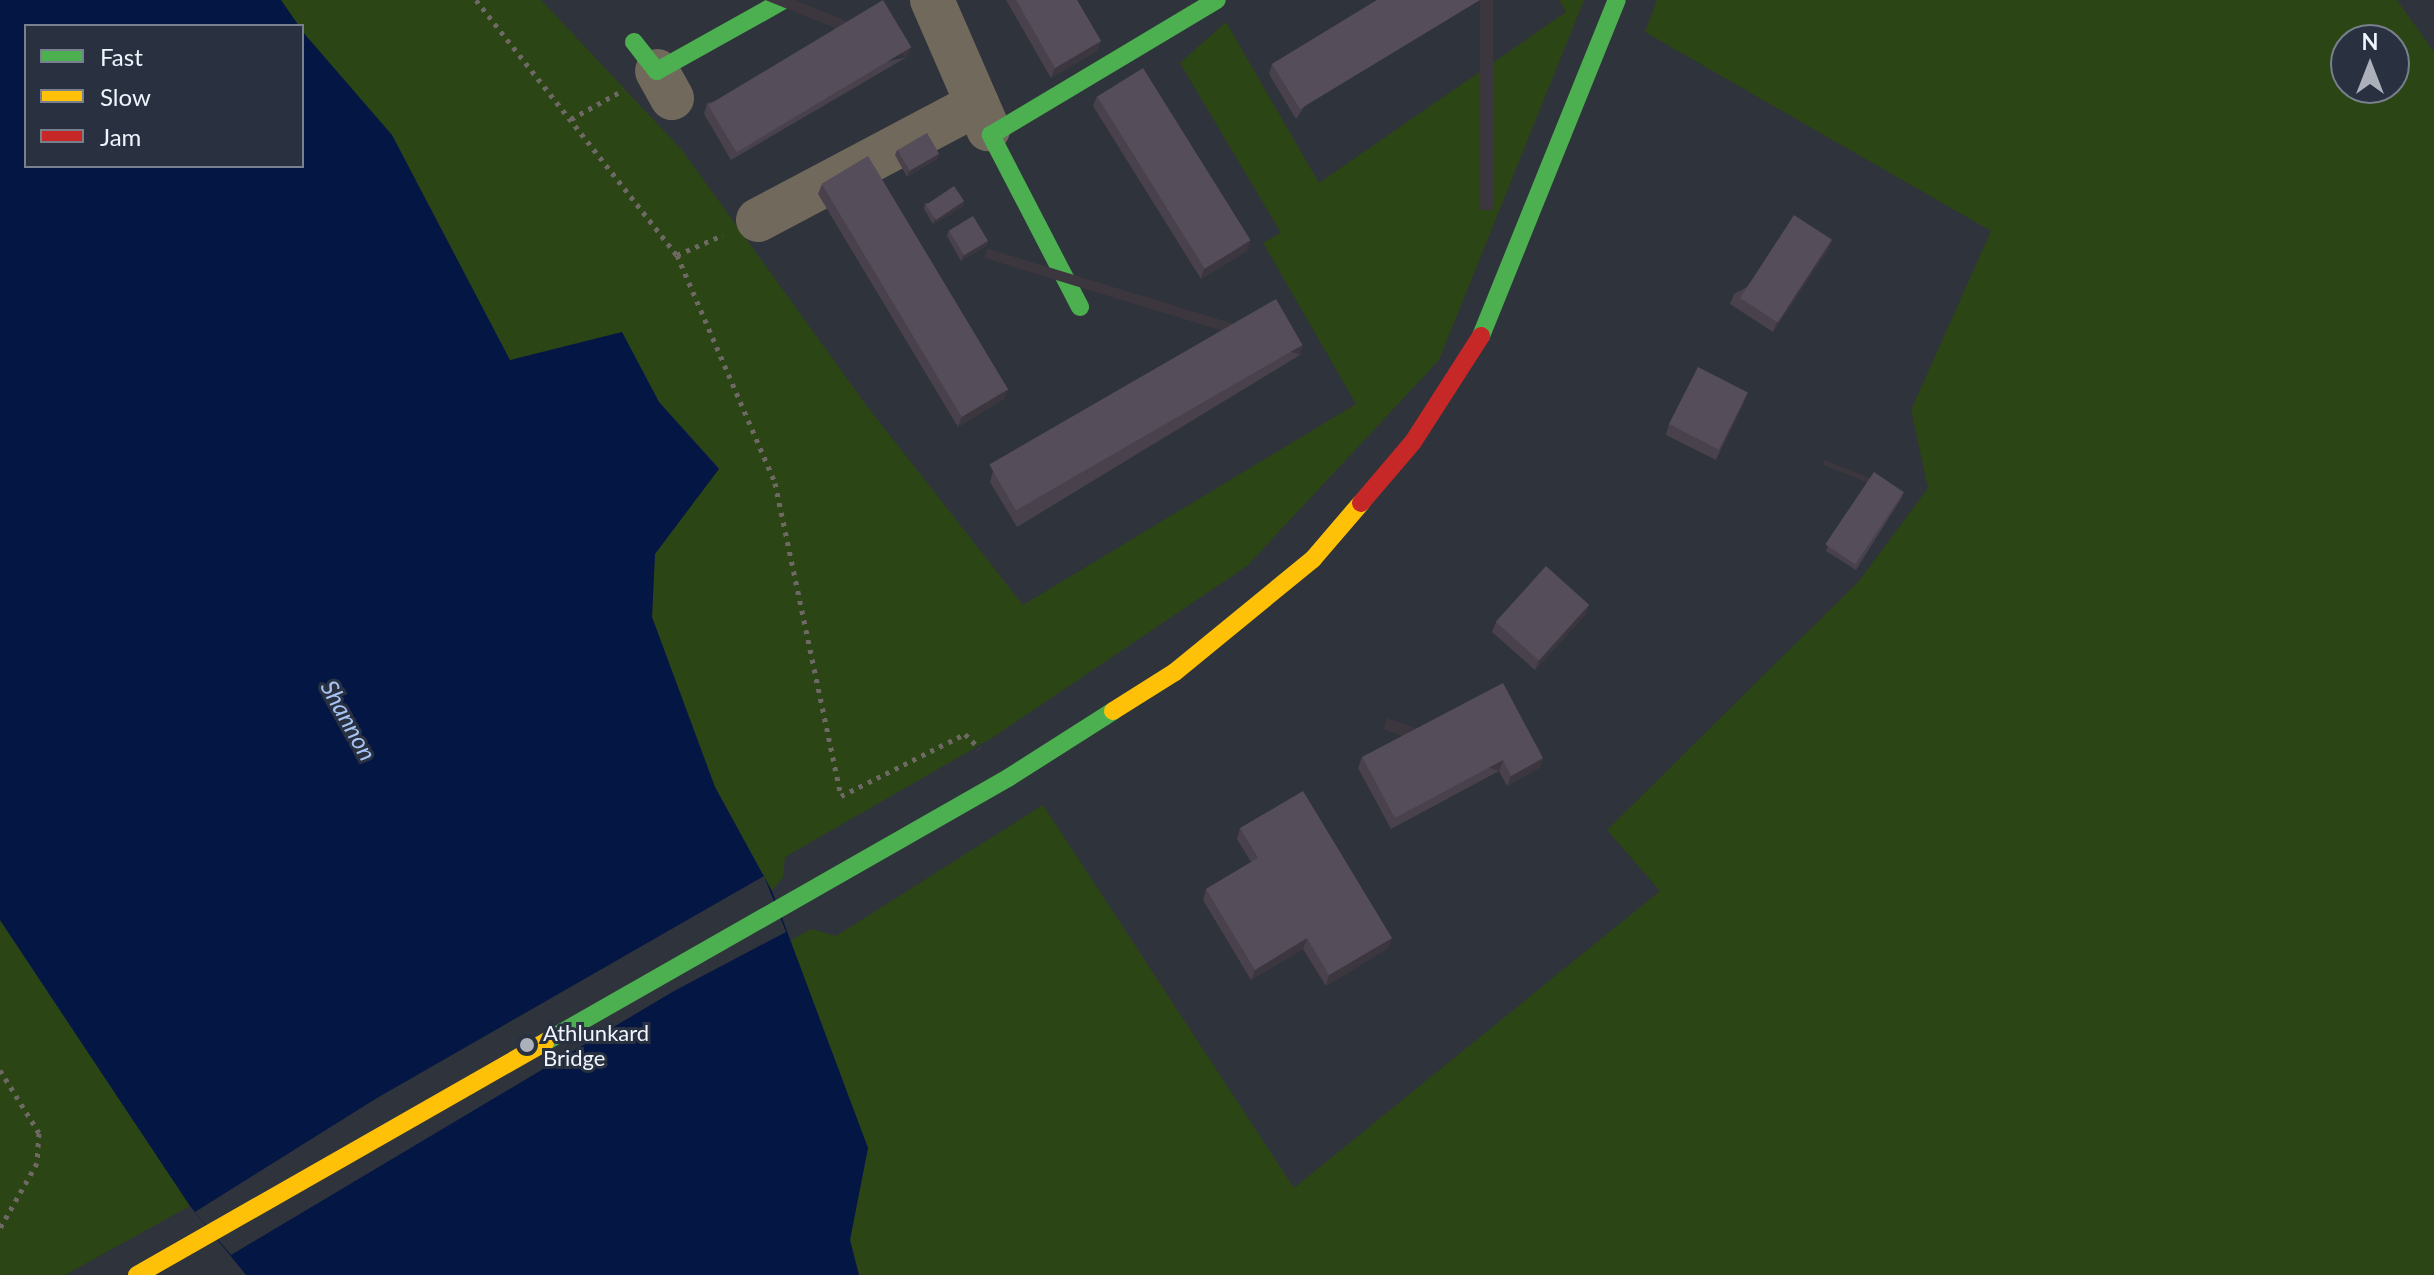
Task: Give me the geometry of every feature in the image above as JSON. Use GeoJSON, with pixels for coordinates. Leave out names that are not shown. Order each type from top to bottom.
{"type":"FeatureCollection","features":[{"type":"Feature","properties":{"kind":"main road"},"geometry":{"type":"LineString","coordinates":[[654,70],[784,0]]}},
{"type":"Feature","properties":{"kind":"main road"},"geometry":{"type":"LineString","coordinates":[[1080,307],[984,120],[1217,0]]}},
{"type":"Feature","properties":{"kind":"main road"},"geometry":{"type":"LineString","coordinates":[[137,1275],[1008,778],[1175,672],[1313,559],[1413,442],[1474,353],[1617,0]]}},
{"type":"Feature","properties":{"kind":"street"},"geometry":{"type":"LineString","coordinates":[[758,220],[984,120],[932,0]]}},
{"type":"Feature","properties":{"kind":"path"},"geometry":{"type":"LineString","coordinates":[[476,0],[677,255],[775,483],[841,796],[965,734],[1008,778]]}},
{"type":"Feature","properties":{"kind":"path"},"geometry":{"type":"LineString","coordinates":[[571,119],[654,70]]}},
{"type":"Feature","properties":{"kind":"path"},"geometry":{"type":"LineString","coordinates":[[677,255],[758,220]]}},
{"type":"Feature","properties":{"kind":"path"},"geometry":{"type":"LineString","coordinates":[[0,1070],[39,1133],[37,1163],[0,1228]]}},
{"type":"Feature","properties":{"kind":"green space"},"geometry":{"type":"Polygon","coordinates":[[[281,0],[541,0],[682,150],[866,405],[1023,605],[1356,404],[1263,243],[1281,233],[1180,63],[1226,22],[1319,183],[1566,12],[1559,0],[1584,0],[1439,360],[1247,566],[992,738],[785,857],[783,877],[772,891],[715,787],[652,617],[655,554],[719,468],[659,402],[622,332],[510,361],[392,135],[321,59],[304,34],[304,24],[297,24],[281,0]]]}},
{"type":"Feature","properties":{"kind":"green space"},"geometry":{"type":"Polygon","coordinates":[[[1657,0],[2397,0],[2434,52],[2434,1275],[859,1275],[850,1240],[868,1148],[789,941],[811,929],[836,936],[1043,805],[1294,1188],[1660,891],[1607,830],[1859,581],[1928,488],[1911,410],[1991,231],[1645,32],[1657,0]]]}},
{"type":"Feature","properties":{"kind":"green space"},"geometry":{"type":"Polygon","coordinates":[[[0,920],[190,1206],[65,1275],[0,1275],[0,920]]]}},
{"type":"Feature","properties":{"kind":"water","name":"Shannon"},"geometry":{"type":"Polygon","coordinates":[[[0,0],[281,0],[298,24],[24,24],[24,168],[304,168],[304,33],[392,135],[510,360],[622,332],[659,402],[719,469],[655,554],[652,617],[715,787],[772,891],[868,1148],[850,1240],[859,1275],[246,1275],[190,1206],[0,920],[0,0]]]}},
{"type":"Feature","properties":{"kind":"pier","name":"Athlunkard Bridge"},"geometry":{"type":"Polygon","coordinates":[[[764,876],[786,932],[674,991],[231,1255],[195,1212],[377,1098],[764,876]]]}},
{"type":"Feature","properties":{"kind":"building"},"geometry":{"type":"Polygon","coordinates":[[[883,0],[911,47],[736,152],[708,105],[883,0]]]}},
{"type":"Feature","properties":{"kind":"building"},"geometry":{"type":"Polygon","coordinates":[[[1016,0],[1077,0],[1101,41],[1055,68],[1016,0]]]}},
{"type":"Feature","properties":{"kind":"building"},"geometry":{"type":"Polygon","coordinates":[[[1377,0],[1480,0],[1300,109],[1272,64],[1377,0]]]}},
{"type":"Feature","properties":{"kind":"building"},"geometry":{"type":"Polygon","coordinates":[[[1143,68],[1251,240],[1205,269],[1097,97],[1143,68]]]}},
{"type":"Feature","properties":{"kind":"building"},"geometry":{"type":"Polygon","coordinates":[[[927,133],[939,154],[910,171],[898,150],[927,133]]]}},
{"type":"Feature","properties":{"kind":"building"},"geometry":{"type":"Polygon","coordinates":[[[868,156],[1008,389],[962,417],[822,184],[868,156]]]}},
{"type":"Feature","properties":{"kind":"building"},"geometry":{"type":"Polygon","coordinates":[[[954,186],[964,201],[936,220],[926,205],[954,186]]]}},
{"type":"Feature","properties":{"kind":"building"},"geometry":{"type":"Polygon","coordinates":[[[1794,215],[1832,240],[1778,323],[1740,298],[1794,215]]]}},
{"type":"Feature","properties":{"kind":"building"},"geometry":{"type":"Polygon","coordinates":[[[973,216],[988,241],[964,255],[949,230],[973,216]]]}},
{"type":"Feature","properties":{"kind":"building"},"geometry":{"type":"Polygon","coordinates":[[[1276,299],[1302,345],[1016,510],[989,464],[1276,299]]]}},
{"type":"Feature","properties":{"kind":"building"},"geometry":{"type":"Polygon","coordinates":[[[1698,367],[1748,392],[1719,449],[1669,424],[1698,367]]]}},
{"type":"Feature","properties":{"kind":"building"},"geometry":{"type":"Polygon","coordinates":[[[1874,472],[1904,492],[1855,564],[1825,544],[1874,472]]]}},
{"type":"Feature","properties":{"kind":"building"},"geometry":{"type":"Polygon","coordinates":[[[1546,566],[1589,605],[1539,661],[1496,622],[1546,566]]]}},
{"type":"Feature","properties":{"kind":"building"},"geometry":{"type":"Polygon","coordinates":[[[1503,683],[1543,758],[1511,776],[1503,760],[1395,818],[1362,757],[1503,683]]]}},
{"type":"Feature","properties":{"kind":"building"},"geometry":{"type":"Polygon","coordinates":[[[1303,791],[1392,938],[1329,975],[1307,938],[1255,970],[1206,889],[1258,858],[1240,828],[1303,791]]]}},
{"type":"Feature","properties":{"kind":"traffic: fast"},"geometry":{"type":"LineString","coordinates":[[634,42],[657,71],[784,0]]}},
{"type":"Feature","properties":{"kind":"traffic: fast"},"geometry":{"type":"LineString","coordinates":[[1080,307],[991,135],[1217,0]]}},
{"type":"Feature","properties":{"kind":"traffic: fast"},"geometry":{"type":"LineString","coordinates":[[1481,336],[1617,0]]}},
{"type":"Feature","properties":{"kind":"traffic: fast"},"geometry":{"type":"LineString","coordinates":[[545,1042],[1008,778],[1113,711]]}},
{"type":"Feature","properties":{"kind":"traffic: slow"},"geometry":{"type":"LineString","coordinates":[[1113,711],[1175,672],[1313,559],[1361,503]]}},
{"type":"Feature","properties":{"kind":"traffic: slow"},"geometry":{"type":"LineString","coordinates":[[137,1275],[545,1042]]}},
{"type":"Feature","properties":{"kind":"traffic: jam"},"geometry":{"type":"LineString","coordinates":[[1361,503],[1413,442],[1481,336]]}},
{"type":"Feature","properties":{"kind":"place","name":"Athlunkard Bridge"},"geometry":{"type":"Point","coordinates":[527,1045]}}]}
